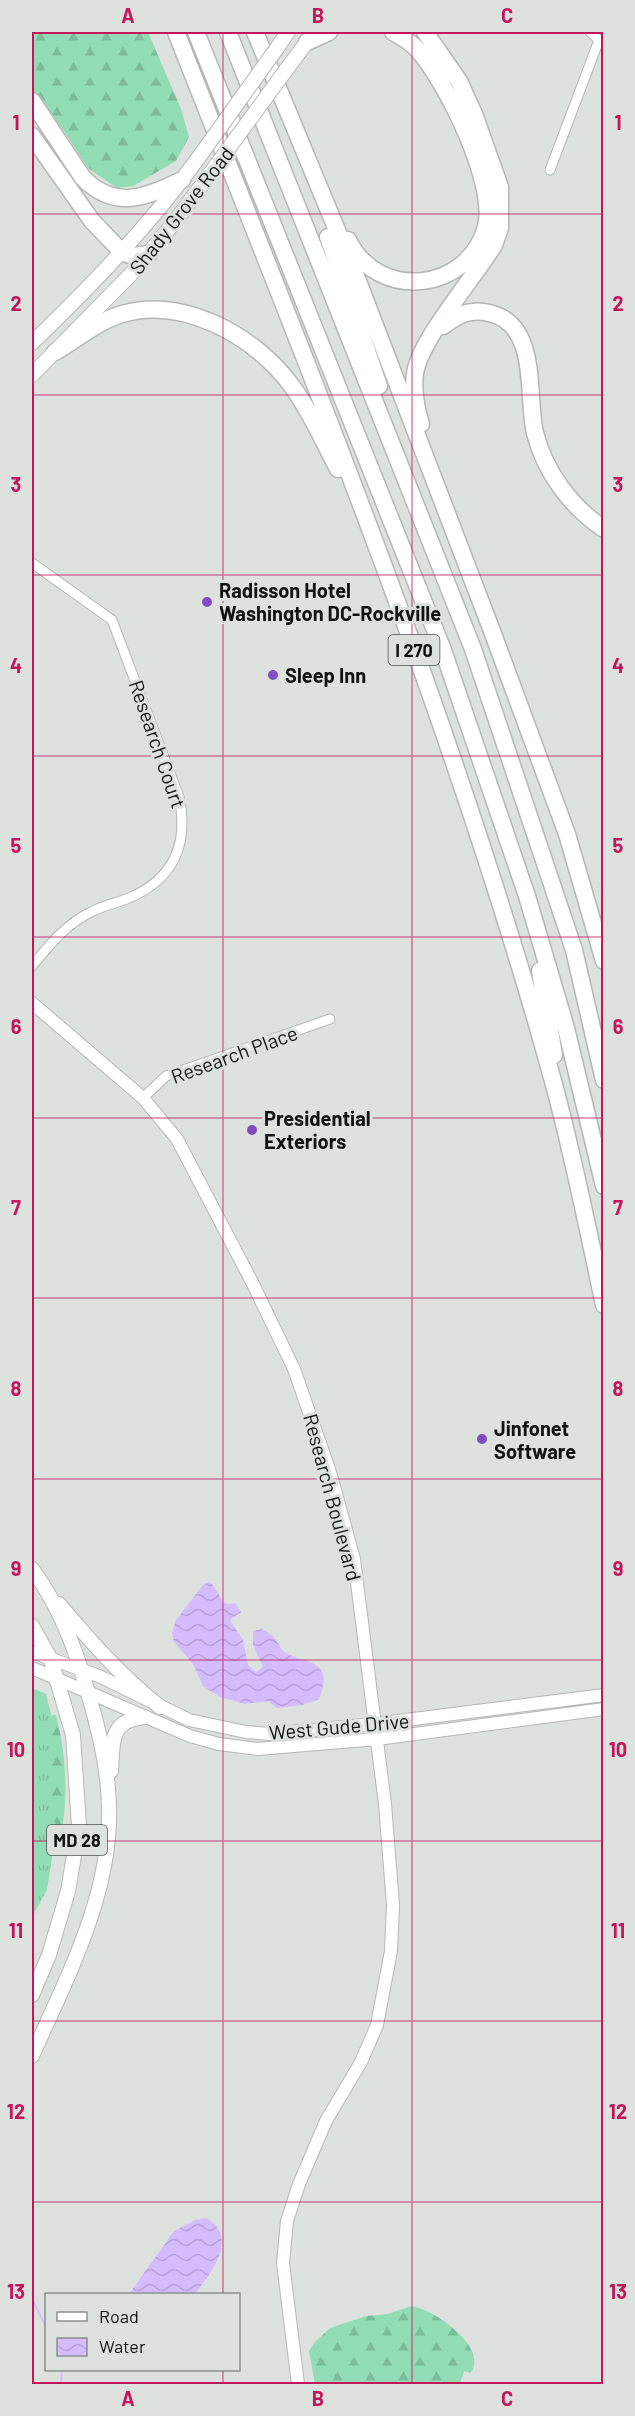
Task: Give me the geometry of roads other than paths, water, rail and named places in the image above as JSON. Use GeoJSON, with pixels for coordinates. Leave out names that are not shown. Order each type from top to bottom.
{"type":"FeatureCollection","features":[{"type":"Feature","properties":{"kind":"highway","name":"I 270"},"geometry":{"type":"LineString","coordinates":[[176,32],[316,385],[373,538],[417,659],[508,929],[553,1082],[603,1305]]}},
{"type":"Feature","properties":{"kind":"highway","name":"I 270"},"geometry":{"type":"LineString","coordinates":[[196,32],[443,650],[527,896],[566,1028],[603,1186]]}},
{"type":"Feature","properties":{"kind":"highway","name":"I 270"},"geometry":{"type":"LineString","coordinates":[[228,32],[473,649],[574,950],[603,1080]]}},
{"type":"Feature","properties":{"kind":"highway"},"geometry":{"type":"LineString","coordinates":[[255,32],[358,281],[492,631],[567,834],[603,961]]}},
{"type":"Feature","properties":{"kind":"highway"},"geometry":{"type":"LineString","coordinates":[[311,37],[329,32]]}},
{"type":"Feature","properties":{"kind":"highway"},"geometry":{"type":"LineString","coordinates":[[320,191],[330,205],[351,246],[361,259],[382,274],[397,280],[417,282],[439,278],[465,261],[480,239],[486,225],[487,198],[461,118],[429,64],[417,49],[393,32]]}},
{"type":"Feature","properties":{"kind":"highway"},"geometry":{"type":"LineString","coordinates":[[425,34],[459,81],[474,114],[500,187],[502,210],[500,228],[494,245],[426,346],[416,371],[415,397],[420,419],[485,596],[492,631]]}},
{"type":"Feature","properties":{"kind":"highway"},"geometry":{"type":"LineString","coordinates":[[32,101],[83,178],[92,187],[106,195],[128,199],[151,194],[182,180]]}},
{"type":"Feature","properties":{"kind":"highway"},"geometry":{"type":"LineString","coordinates":[[32,136],[92,221],[122,252],[133,256],[149,254]]}},
{"type":"Feature","properties":{"kind":"highway"},"geometry":{"type":"LineString","coordinates":[[308,160],[306,176],[367,347],[420,516]]}},
{"type":"Feature","properties":{"kind":"highway"},"geometry":{"type":"LineString","coordinates":[[54,352],[114,316],[142,310],[167,310],[189,315],[224,328],[262,354],[290,383],[306,407],[373,538]]}},
{"type":"Feature","properties":{"kind":"highway"},"geometry":{"type":"LineString","coordinates":[[433,334],[454,318],[469,311],[497,314],[517,332],[527,355],[535,433],[545,458],[556,482],[590,520],[603,529]]}},
{"type":"Feature","properties":{"kind":"highway"},"geometry":{"type":"LineString","coordinates":[[527,896],[575,1172]]}},
{"type":"Feature","properties":{"kind":"main road","name":"Shady Grove Road"},"geometry":{"type":"LineString","coordinates":[[32,343],[122,252],[182,180],[288,32]]}},
{"type":"Feature","properties":{"kind":"main road","name":"Shady Grove Road"},"geometry":{"type":"LineString","coordinates":[[32,375],[149,254],[311,37]]}},
{"type":"Feature","properties":{"kind":"main road","name":"MD 28"},"geometry":{"type":"LineString","coordinates":[[32,1569],[42,1583],[83,1671],[99,1734],[109,1806],[105,1860],[94,1908],[77,1955],[32,2056]]}},
{"type":"Feature","properties":{"kind":"main road"},"geometry":{"type":"LineString","coordinates":[[42,1583],[102,1655],[126,1680],[160,1707]]}},
{"type":"Feature","properties":{"kind":"main road","name":"MD 28"},"geometry":{"type":"LineString","coordinates":[[32,1626],[51,1660],[74,1735],[79,1826],[68,1891],[49,1955],[32,1995]]}},
{"type":"Feature","properties":{"kind":"main road"},"geometry":{"type":"LineString","coordinates":[[109,1806],[114,1733],[120,1724],[145,1717]]}},
{"type":"Feature","properties":{"kind":"street"},"geometry":{"type":"LineString","coordinates":[[550,170],[601,40],[590,32]]}},
{"type":"Feature","properties":{"kind":"street","name":"Research Court"},"geometry":{"type":"LineString","coordinates":[[32,563],[112,620],[179,797],[183,818],[180,844],[174,861],[153,885],[129,898],[94,910],[70,924],[51,942],[32,966]]}},
{"type":"Feature","properties":{"kind":"street","name":"Research Boulevard"},"geometry":{"type":"LineString","coordinates":[[32,1003],[143,1098],[177,1139],[254,1284],[294,1369],[330,1472],[354,1559],[391,1870],[393,1905],[391,1951],[377,2025],[361,2062],[326,2121],[299,2184],[287,2221],[283,2263],[298,2385]]}},
{"type":"Feature","properties":{"kind":"street","name":"Research Place"},"geometry":{"type":"LineString","coordinates":[[143,1098],[166,1076],[330,1019]]}},
{"type":"Feature","properties":{"kind":"street","name":"West Gude Drive"},"geometry":{"type":"LineString","coordinates":[[32,1652],[126,1688],[189,1720],[246,1732],[270,1734],[374,1724],[603,1695]]}},
{"type":"Feature","properties":{"kind":"street","name":"West Gude Drive"},"geometry":{"type":"LineString","coordinates":[[32,1668],[189,1736],[219,1744],[258,1749],[377,1740],[603,1709]]}},
{"type":"Feature","properties":{"kind":"water"},"geometry":{"type":"Polygon","coordinates":[[[209,1582],[224,1602],[235,1603],[241,1612],[230,1620],[243,1640],[248,1665],[256,1672],[263,1667],[253,1645],[253,1631],[262,1629],[273,1637],[281,1649],[288,1654],[319,1668],[323,1675],[323,1685],[319,1699],[302,1705],[277,1708],[268,1701],[245,1704],[220,1697],[203,1686],[193,1664],[174,1642],[172,1633],[176,1620],[203,1585],[209,1582]]]}},
{"type":"Feature","properties":{"kind":"water"},"geometry":{"type":"Polygon","coordinates":[[[206,2218],[216,2226],[221,2235],[222,2245],[214,2266],[196,2293],[130,2293],[174,2231],[195,2220],[206,2218]]]}},
{"type":"Feature","properties":{"kind":"waterway"},"geometry":{"type":"LineString","coordinates":[[32,2299],[45,2325]]}},
{"type":"Feature","properties":{"kind":"waterway"},"geometry":{"type":"LineString","coordinates":[[61,2384],[62,2371]]}},
{"type":"Feature","properties":{"kind":"place","name":"Radisson Hotel Washington DC-Rockville"},"geometry":{"type":"Point","coordinates":[207,602]}},
{"type":"Feature","properties":{"kind":"place","name":"Sleep Inn"},"geometry":{"type":"Point","coordinates":[273,675]}},
{"type":"Feature","properties":{"kind":"place","name":"Presidential Exteriors"},"geometry":{"type":"Point","coordinates":[252,1130]}},
{"type":"Feature","properties":{"kind":"place","name":"Jinfonet Software"},"geometry":{"type":"Point","coordinates":[482,1439]}}]}
